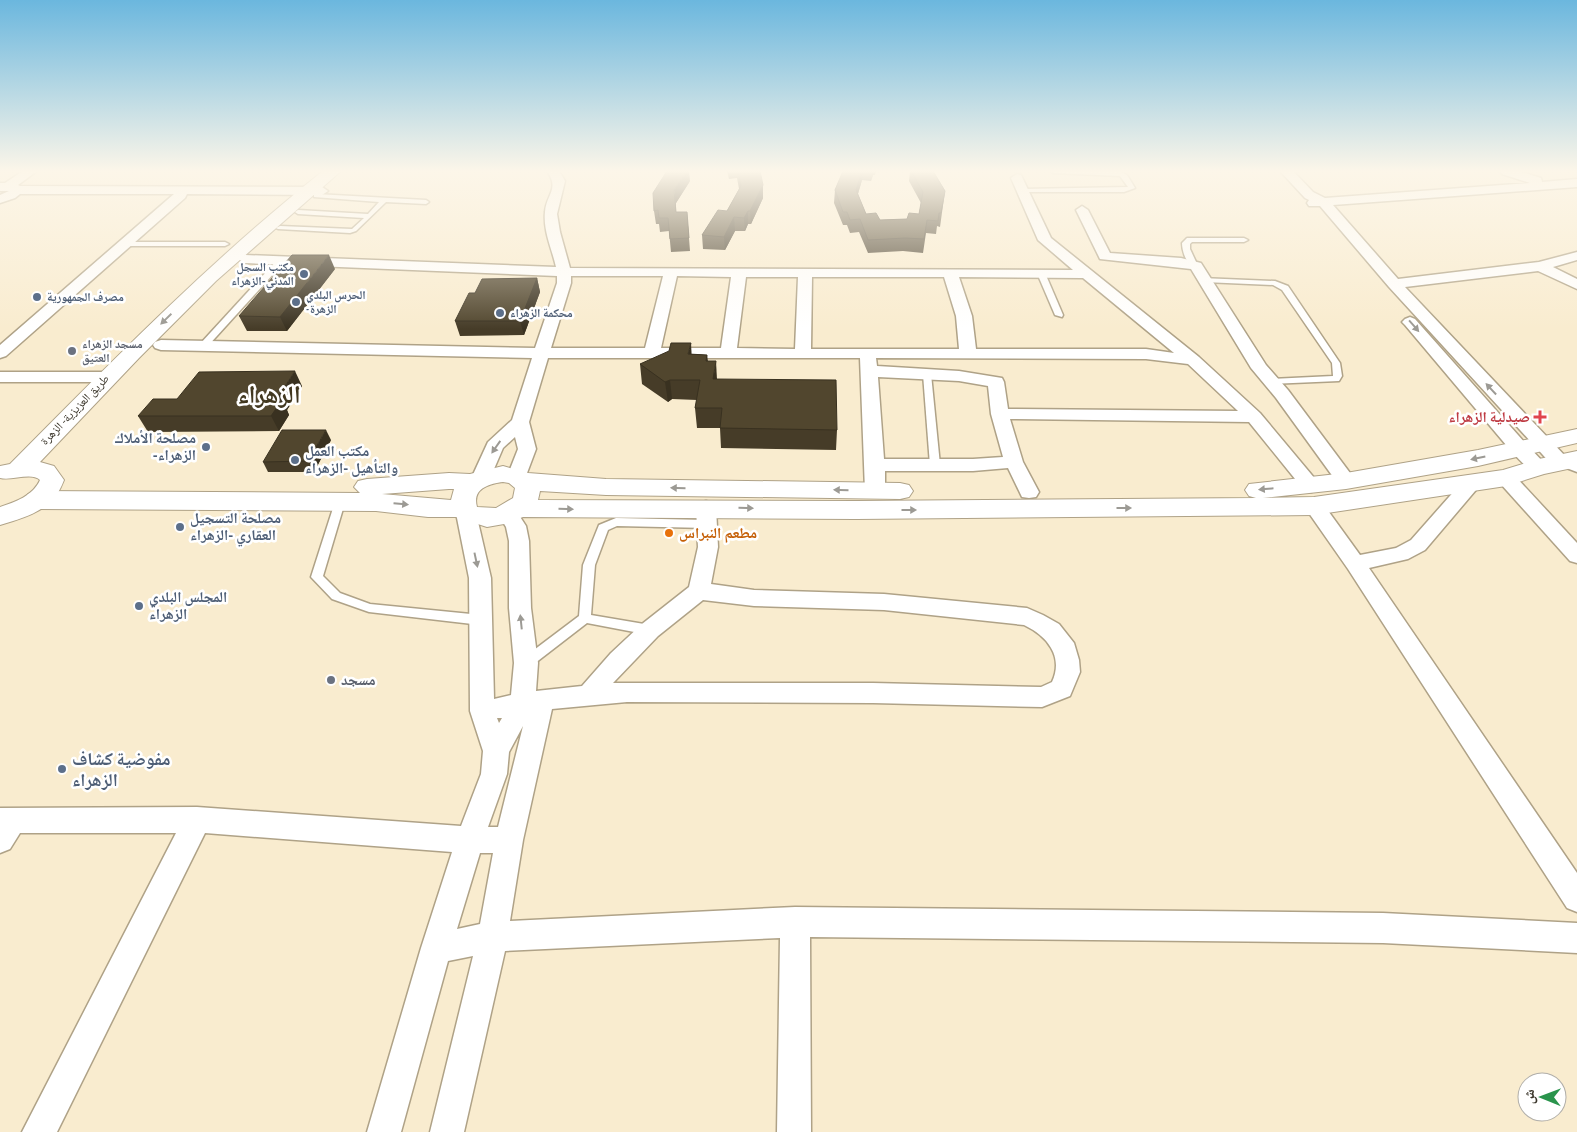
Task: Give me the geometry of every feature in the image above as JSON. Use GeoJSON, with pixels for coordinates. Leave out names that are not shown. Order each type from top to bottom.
{"type":"FeatureCollection","features":[{"type":"Feature","properties":{"kind":"street"},"geometry":{"type":"LineString","coordinates":[[0,353],[148,224]]}},
{"type":"Feature","properties":{"kind":"street","name":"طريق العزيزية- الزهرة"},"geometry":{"type":"LineString","coordinates":[[9,472],[229,258],[274,224]]}},
{"type":"Feature","properties":{"kind":"street","name":"طريق العزيزية- الزهرة"},"geometry":{"type":"LineString","coordinates":[[43,485],[161,345],[245,260],[284,224]]}},
{"type":"Feature","properties":{"kind":"street"},"geometry":{"type":"LineString","coordinates":[[384,1132],[436,948],[470,840],[494,774],[496,751],[482,711],[480,578],[462,504],[462,495],[478,480],[495,446],[520,422],[564,283],[565,272],[551,224]]}},
{"type":"Feature","properties":{"kind":"street"},"geometry":{"type":"LineString","coordinates":[[1038,224],[1045,240],[1194,360],[1254,416],[1312,496],[1355,564],[1577,898]]}},
{"type":"Feature","properties":{"kind":"street"},"geometry":{"type":"LineString","coordinates":[[1089,224],[1105,256],[1193,264],[1259,368],[1282,394],[1346,481]]}},
{"type":"Feature","properties":{"kind":"street"},"geometry":{"type":"LineString","coordinates":[[1335,224],[1552,458]]}},
{"type":"Feature","properties":{"kind":"street"},"geometry":{"type":"LineString","coordinates":[[1336,224],[1394,284],[1552,458]]}},
{"type":"Feature","properties":{"kind":"street"},"geometry":{"type":"LineString","coordinates":[[1394,284],[1540,266],[1576,250]]}},
{"type":"Feature","properties":{"kind":"street"},"geometry":{"type":"LineString","coordinates":[[245,260],[565,272],[1085,274]]}},
{"type":"Feature","properties":{"kind":"street"},"geometry":{"type":"LineString","coordinates":[[1540,266],[1577,285]]}},
{"type":"Feature","properties":{"kind":"street"},"geometry":{"type":"LineString","coordinates":[[652,352],[671,272]]}},
{"type":"Feature","properties":{"kind":"street"},"geometry":{"type":"LineString","coordinates":[[728,353],[739,272]]}},
{"type":"Feature","properties":{"kind":"street"},"geometry":{"type":"LineString","coordinates":[[803,353],[804,272]]}},
{"type":"Feature","properties":{"kind":"street"},"geometry":{"type":"LineString","coordinates":[[950,273],[964,316],[968,354]]}},
{"type":"Feature","properties":{"kind":"street"},"geometry":{"type":"LineString","coordinates":[[161,345],[542,353],[803,353],[868,362],[927,374],[996,382]]}},
{"type":"Feature","properties":{"kind":"street"},"geometry":{"type":"LineString","coordinates":[[868,362],[968,354],[1146,354],[1194,360]]}},
{"type":"Feature","properties":{"kind":"street"},"geometry":{"type":"LineString","coordinates":[[986,354],[996,382],[1000,414],[1014,462],[1029,492]]}},
{"type":"Feature","properties":{"kind":"street"},"geometry":{"type":"LineString","coordinates":[[868,362],[875,465],[874,491]]}},
{"type":"Feature","properties":{"kind":"street"},"geometry":{"type":"LineString","coordinates":[[0,377],[108,377]]}},
{"type":"Feature","properties":{"kind":"street"},"geometry":{"type":"LineString","coordinates":[[1000,414],[1254,416]]}},
{"type":"Feature","properties":{"kind":"street"},"geometry":{"type":"LineString","coordinates":[[520,422],[527,449],[520,479]]}},
{"type":"Feature","properties":{"kind":"street"},"geometry":{"type":"LineString","coordinates":[[43,485],[340,502],[376,502],[465,511],[483,518],[512,511],[597,510],[706,516],[1312,496],[1470,484],[1506,478],[1552,458],[1577,436]]}},
{"type":"Feature","properties":{"kind":"street"},"geometry":{"type":"LineString","coordinates":[[0,516],[18,511],[43,485],[382,487],[478,480],[503,474],[548,484],[606,487],[1029,492],[1244,491],[1312,496],[1346,481],[1478,458],[1552,458]]}},
{"type":"Feature","properties":{"kind":"street"},"geometry":{"type":"LineString","coordinates":[[875,465],[994,464],[1014,462]]}},
{"type":"Feature","properties":{"kind":"street"},"geometry":{"type":"LineString","coordinates":[[9,472],[32,468],[43,485]]}},
{"type":"Feature","properties":{"kind":"street"},"geometry":{"type":"LineString","coordinates":[[1506,478],[1577,556]]}},
{"type":"Feature","properties":{"kind":"street"},"geometry":{"type":"LineString","coordinates":[[512,511],[528,494],[527,485],[520,479]]}},
{"type":"Feature","properties":{"kind":"street"},"geometry":{"type":"LineString","coordinates":[[1355,564],[1401,554],[1418,545],[1470,484]]}},
{"type":"Feature","properties":{"kind":"street"},"geometry":{"type":"LineString","coordinates":[[446,1132],[493,937],[533,702],[526,663],[520,608],[519,541],[512,511]]}},
{"type":"Feature","properties":{"kind":"street"},"geometry":{"type":"LineString","coordinates":[[588,696],[619,660],[650,630],[698,591],[708,547],[706,516]]}},
{"type":"Feature","properties":{"kind":"street"},"geometry":{"type":"LineString","coordinates":[[482,711],[533,702],[627,692],[1042,696],[1061,689],[1068,671],[1066,649],[1058,635],[1041,622],[1027,617],[884,602],[754,598],[698,591]]}},
{"type":"Feature","properties":{"kind":"street"},"geometry":{"type":"LineString","coordinates":[[496,751],[533,702]]}},
{"type":"Feature","properties":{"kind":"street"},"geometry":{"type":"LineString","coordinates":[[4,827],[197,820],[470,840],[509,840]]}},
{"type":"Feature","properties":{"kind":"street"},"geometry":{"type":"LineString","coordinates":[[39,1132],[197,820]]}},
{"type":"Feature","properties":{"kind":"street"},"geometry":{"type":"LineString","coordinates":[[436,948],[493,937],[795,922],[1383,928],[1577,938]]}},
{"type":"Feature","properties":{"kind":"street"},"geometry":{"type":"LineString","coordinates":[[794,1132],[792,1067],[795,922]]}},
{"type":"Feature","properties":{"kind":"lane"},"geometry":{"type":"LineString","coordinates":[[280,228],[350,231],[361,224]]}},
{"type":"Feature","properties":{"kind":"lane"},"geometry":{"type":"LineString","coordinates":[[1193,264],[1186,249],[1186,243],[1190,240],[1244,240]]}},
{"type":"Feature","properties":{"kind":"lane"},"geometry":{"type":"LineString","coordinates":[[125,244],[224,244]]}},
{"type":"Feature","properties":{"kind":"lane"},"geometry":{"type":"LineString","coordinates":[[203,346],[281,261]]}},
{"type":"Feature","properties":{"kind":"lane"},"geometry":{"type":"LineString","coordinates":[[1041,273],[1059,315]]}},
{"type":"Feature","properties":{"kind":"lane"},"geometry":{"type":"LineString","coordinates":[[1204,280],[1275,283],[1285,288],[1336,363],[1338,376],[1336,379],[1271,382]]}},
{"type":"Feature","properties":{"kind":"lane"},"geometry":{"type":"LineString","coordinates":[[927,374],[935,465]]}},
{"type":"Feature","properties":{"kind":"lane"},"geometry":{"type":"LineString","coordinates":[[340,502],[317,577],[336,596],[368,608],[481,620]]}},
{"type":"Feature","properties":{"kind":"lane"},"geometry":{"type":"LineString","coordinates":[[585,618],[589,564],[603,528],[616,522],[706,516]]}},
{"type":"Feature","properties":{"kind":"lane"},"geometry":{"type":"LineString","coordinates":[[526,663],[585,618],[650,630]]}},
{"type":"Feature","properties":{"kind":"building"},"geometry":{"type":"Polygon","coordinates":[[[669,224],[688,224],[689,238],[670,239],[669,224]]]}},
{"type":"Feature","properties":{"kind":"building"},"geometry":{"type":"Polygon","coordinates":[[[709,224],[731,224],[724,237],[702,235],[709,224]]]}},
{"type":"Feature","properties":{"kind":"building"},"geometry":{"type":"Polygon","coordinates":[[[862,224],[926,224],[924,239],[868,240],[862,224]]]}},
{"type":"Feature","properties":{"kind":"building"},"geometry":{"type":"Polygon","coordinates":[[[292,255],[329,255],[280,317],[239,316],[292,255]]]}},
{"type":"Feature","properties":{"kind":"building"},"geometry":{"type":"Polygon","coordinates":[[[537,278],[520,321],[455,321],[469,293],[475,293],[482,279],[537,278]]]}},
{"type":"Feature","properties":{"kind":"building"},"geometry":{"type":"Polygon","coordinates":[[[671,343],[691,343],[688,354],[707,355],[706,361],[716,361],[713,379],[836,380],[837,430],[720,428],[722,408],[695,408],[700,380],[670,380],[665,382],[640,364],[669,351],[671,343]]]}},
{"type":"Feature","properties":{"kind":"building"},"geometry":{"type":"Polygon","coordinates":[[[295,371],[276,400],[282,400],[271,416],[138,416],[153,399],[177,399],[199,372],[295,371]]]}},
{"type":"Feature","properties":{"kind":"building"},"geometry":{"type":"Polygon","coordinates":[[[282,430],[326,430],[308,461],[263,462],[282,430]]]}},
{"type":"Feature","properties":{"kind":"place","name":"مكتب السجل المدني-الزهراء"},"geometry":{"type":"Point","coordinates":[304,274]}},
{"type":"Feature","properties":{"kind":"place","name":"مصرف الجمهورية"},"geometry":{"type":"Point","coordinates":[37,297]}},
{"type":"Feature","properties":{"kind":"place","name":"الحرس البلدي -الزهرة"},"geometry":{"type":"Point","coordinates":[296,302]}},
{"type":"Feature","properties":{"kind":"place","name":"محكمة الزهراء"},"geometry":{"type":"Point","coordinates":[500,313]}},
{"type":"Feature","properties":{"kind":"place","name":"مسجد الزهراء العتيق"},"geometry":{"type":"Point","coordinates":[72,351]}},
{"type":"Feature","properties":{"kind":"place","name":"صيدلية الزهراء"},"geometry":{"type":"Point","coordinates":[1540,417]}},
{"type":"Feature","properties":{"kind":"place","name":"مصلحة الأملاك -الزهراء"},"geometry":{"type":"Point","coordinates":[206,447]}},
{"type":"Feature","properties":{"kind":"place","name":"مكتب العمل والتأهيل -الزهراء"},"geometry":{"type":"Point","coordinates":[295,460]}},
{"type":"Feature","properties":{"kind":"place","name":"مصلحة التسجيل العقاري -الزهراء"},"geometry":{"type":"Point","coordinates":[180,527]}},
{"type":"Feature","properties":{"kind":"place","name":"مطعم النبراس"},"geometry":{"type":"Point","coordinates":[669,533]}},
{"type":"Feature","properties":{"kind":"place","name":"المجلس البلدي الزهراء"},"geometry":{"type":"Point","coordinates":[139,606]}},
{"type":"Feature","properties":{"kind":"place","name":"مسجد"},"geometry":{"type":"Point","coordinates":[331,680]}},
{"type":"Feature","properties":{"kind":"place","name":"مفوضية كشاف الزهراء"},"geometry":{"type":"Point","coordinates":[62,769]}},
{"type":"Feature","properties":{"kind":"district","name":"الزهراء"},"geometry":{"type":"Point","coordinates":[269,395]}}]}
